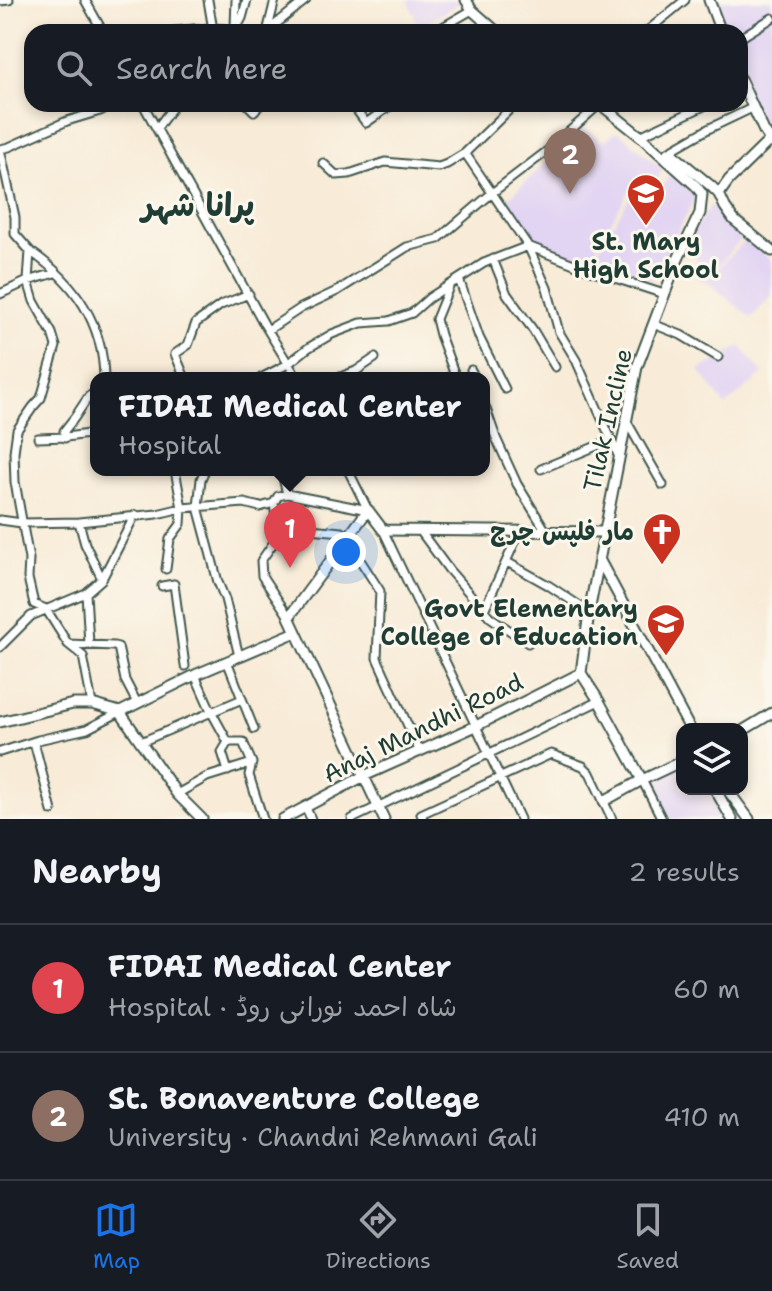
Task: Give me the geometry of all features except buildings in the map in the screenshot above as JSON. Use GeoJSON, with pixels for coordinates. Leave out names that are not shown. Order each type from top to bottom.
{"type":"FeatureCollection","features":[{"type":"Feature","properties":{"kind":"street"},"geometry":{"type":"LineString","coordinates":[[0,1],[9,0]]}},
{"type":"Feature","properties":{"kind":"street"},"geometry":{"type":"LineString","coordinates":[[85,0],[98,24]]}},
{"type":"Feature","properties":{"kind":"street"},"geometry":{"type":"LineString","coordinates":[[208,0],[211,24]]}},
{"type":"Feature","properties":{"kind":"street"},"geometry":{"type":"LineString","coordinates":[[236,0],[238,24]]}},
{"type":"Feature","properties":{"kind":"street"},"geometry":{"type":"LineString","coordinates":[[240,24],[247,0]]}},
{"type":"Feature","properties":{"kind":"street"},"geometry":{"type":"LineString","coordinates":[[268,24],[275,0]]}},
{"type":"Feature","properties":{"kind":"street"},"geometry":{"type":"LineString","coordinates":[[275,24],[306,0]]}},
{"type":"Feature","properties":{"kind":"street"},"geometry":{"type":"LineString","coordinates":[[466,0],[488,24]]}},
{"type":"Feature","properties":{"kind":"street"},"geometry":{"type":"LineString","coordinates":[[656,24],[685,0]]}},
{"type":"Feature","properties":{"kind":"street"},"geometry":{"type":"LineString","coordinates":[[709,0],[718,24]]}},
{"type":"Feature","properties":{"kind":"street"},"geometry":{"type":"LineString","coordinates":[[448,24],[472,10]]}},
{"type":"Feature","properties":{"kind":"street"},"geometry":{"type":"LineString","coordinates":[[748,33],[772,18]]}},
{"type":"Feature","properties":{"kind":"street"},"geometry":{"type":"LineString","coordinates":[[719,194],[729,180],[771,141],[748,100]]}},
{"type":"Feature","properties":{"kind":"street"},"geometry":{"type":"LineString","coordinates":[[748,110],[752,108]]}},
{"type":"Feature","properties":{"kind":"street"},"geometry":{"type":"LineString","coordinates":[[97,112],[0,149],[15,217],[15,234],[76,292],[90,315],[98,338],[103,372]]}},
{"type":"Feature","properties":{"kind":"street"},"geometry":{"type":"LineString","coordinates":[[148,112],[293,372]]}},
{"type":"Feature","properties":{"kind":"street"},"geometry":{"type":"LineString","coordinates":[[157,128],[169,112]]}},
{"type":"Feature","properties":{"kind":"street"},"geometry":{"type":"LineString","coordinates":[[358,112],[366,123],[382,112]]}},
{"type":"Feature","properties":{"kind":"street"},"geometry":{"type":"LineString","coordinates":[[323,163],[336,175],[385,162],[439,167],[465,153],[507,112]]}},
{"type":"Feature","properties":{"kind":"street"},"geometry":{"type":"LineString","coordinates":[[268,330],[407,247],[438,239],[591,112]]}},
{"type":"Feature","properties":{"kind":"street"},"geometry":{"type":"LineString","coordinates":[[610,112],[719,194],[734,220],[772,251]]}},
{"type":"Feature","properties":{"kind":"street"},"geometry":{"type":"LineString","coordinates":[[640,136],[691,112]]}},
{"type":"Feature","properties":{"kind":"street"},"geometry":{"type":"LineString","coordinates":[[666,154],[744,112]]}},
{"type":"Feature","properties":{"kind":"street"},"geometry":{"type":"LineString","coordinates":[[465,153],[528,246],[547,288],[559,332],[576,360],[618,455]]}},
{"type":"Feature","properties":{"kind":"street","name":"Tilak Incline"},"geometry":{"type":"LineString","coordinates":[[581,673],[589,612],[637,367],[678,259],[700,213],[702,194],[666,154]]}},
{"type":"Feature","properties":{"kind":"street"},"geometry":{"type":"LineString","coordinates":[[273,372],[332,334],[361,323],[389,321],[412,313],[429,298],[484,263],[528,246],[664,294]]}},
{"type":"Feature","properties":{"kind":"street"},"geometry":{"type":"LineString","coordinates":[[30,251],[28,281],[34,301],[56,346],[41,398],[17,430],[14,452],[15,482],[29,559],[28,578],[34,604],[46,609],[68,644],[83,656],[92,704]]}},
{"type":"Feature","properties":{"kind":"street"},"geometry":{"type":"LineString","coordinates":[[493,259],[507,294],[555,367]]}},
{"type":"Feature","properties":{"kind":"street"},"geometry":{"type":"LineString","coordinates":[[0,294],[55,273]]}},
{"type":"Feature","properties":{"kind":"street"},"geometry":{"type":"LineString","coordinates":[[459,279],[479,337],[505,389]]}},
{"type":"Feature","properties":{"kind":"street"},"geometry":{"type":"LineString","coordinates":[[450,285],[436,319],[454,372]]}},
{"type":"Feature","properties":{"kind":"street"},"geometry":{"type":"LineString","coordinates":[[182,372],[175,354],[188,346],[195,324],[221,305],[249,294]]}},
{"type":"Feature","properties":{"kind":"street"},"geometry":{"type":"LineString","coordinates":[[653,324],[681,335],[718,357]]}},
{"type":"Feature","properties":{"kind":"street"},"geometry":{"type":"LineString","coordinates":[[353,372],[375,358]]}},
{"type":"Feature","properties":{"kind":"street"},"geometry":{"type":"LineString","coordinates":[[65,438],[67,425],[90,396]]}},
{"type":"Feature","properties":{"kind":"street"},"geometry":{"type":"LineString","coordinates":[[490,420],[517,484],[546,531]]}},
{"type":"Feature","properties":{"kind":"street"},"geometry":{"type":"LineString","coordinates":[[625,420],[663,485]]}},
{"type":"Feature","properties":{"kind":"street"},"geometry":{"type":"LineString","coordinates":[[38,438],[90,434]]}},
{"type":"Feature","properties":{"kind":"street"},"geometry":{"type":"LineString","coordinates":[[541,469],[611,440]]}},
{"type":"Feature","properties":{"kind":"street"},"geometry":{"type":"LineString","coordinates":[[166,569],[170,539],[181,524],[182,508],[176,476]]}},
{"type":"Feature","properties":{"kind":"street"},"geometry":{"type":"LineString","coordinates":[[202,476],[198,507],[239,656]]}},
{"type":"Feature","properties":{"kind":"street"},"geometry":{"type":"LineString","coordinates":[[282,476],[287,494]]}},
{"type":"Feature","properties":{"kind":"street"},"geometry":{"type":"LineString","coordinates":[[351,476],[368,510],[383,530],[520,819]]}},
{"type":"Feature","properties":{"kind":"street"},"geometry":{"type":"LineString","coordinates":[[368,510],[287,494],[278,496],[274,503],[277,526],[274,542],[261,561],[262,576],[289,617],[384,819]]}},
{"type":"Feature","properties":{"kind":"street"},"geometry":{"type":"LineString","coordinates":[[0,520],[22,523],[79,522],[157,514],[182,508],[244,503],[260,507],[274,503]]}},
{"type":"Feature","properties":{"kind":"street"},"geometry":{"type":"LineString","coordinates":[[289,617],[344,535],[368,510]]}},
{"type":"Feature","properties":{"kind":"street"},"geometry":{"type":"LineString","coordinates":[[0,647],[31,616],[86,593],[102,579],[135,515]]}},
{"type":"Feature","properties":{"kind":"street"},"geometry":{"type":"LineString","coordinates":[[79,522],[85,544],[102,579]]}},
{"type":"Feature","properties":{"kind":"street"},"geometry":{"type":"LineString","coordinates":[[277,526],[344,535],[380,591],[377,658],[420,752]]}},
{"type":"Feature","properties":{"kind":"street"},"geometry":{"type":"LineString","coordinates":[[383,530],[604,532]]}},
{"type":"Feature","properties":{"kind":"street"},"geometry":{"type":"LineString","coordinates":[[484,610],[520,531]]}},
{"type":"Feature","properties":{"kind":"street"},"geometry":{"type":"LineString","coordinates":[[421,532],[490,617],[528,643]]}},
{"type":"Feature","properties":{"kind":"street"},"geometry":{"type":"LineString","coordinates":[[599,558],[687,723]]}},
{"type":"Feature","properties":{"kind":"street"},"geometry":{"type":"LineString","coordinates":[[507,562],[589,612]]}},
{"type":"Feature","properties":{"kind":"street"},"geometry":{"type":"LineString","coordinates":[[162,586],[174,584],[185,666]]}},
{"type":"Feature","properties":{"kind":"street"},"geometry":{"type":"LineString","coordinates":[[86,593],[89,644]]}},
{"type":"Feature","properties":{"kind":"street"},"geometry":{"type":"LineString","coordinates":[[0,752],[87,729],[195,675],[296,632]]}},
{"type":"Feature","properties":{"kind":"street"},"geometry":{"type":"LineString","coordinates":[[68,644],[118,647],[125,680],[137,703]]}},
{"type":"Feature","properties":{"kind":"street"},"geometry":{"type":"LineString","coordinates":[[227,661],[254,729]]}},
{"type":"Feature","properties":{"kind":"street"},"geometry":{"type":"LineString","coordinates":[[581,673],[662,819]]}},
{"type":"Feature","properties":{"kind":"street","name":"Anaj Mandhi Road"},"geometry":{"type":"LineString","coordinates":[[283,819],[364,776],[476,726],[581,673]]}},
{"type":"Feature","properties":{"kind":"street"},"geometry":{"type":"LineString","coordinates":[[195,675],[228,742]]}},
{"type":"Feature","properties":{"kind":"street"},"geometry":{"type":"LineString","coordinates":[[141,742],[242,699]]}},
{"type":"Feature","properties":{"kind":"street"},"geometry":{"type":"LineString","coordinates":[[352,819],[599,701]]}},
{"type":"Feature","properties":{"kind":"street"},"geometry":{"type":"LineString","coordinates":[[0,722],[73,704],[92,704],[120,712],[177,794],[202,819]]}},
{"type":"Feature","properties":{"kind":"street"},"geometry":{"type":"LineString","coordinates":[[748,728],[770,718]]}},
{"type":"Feature","properties":{"kind":"street"},"geometry":{"type":"LineString","coordinates":[[34,742],[52,811]]}},
{"type":"Feature","properties":{"kind":"street"},"geometry":{"type":"LineString","coordinates":[[228,742],[243,742],[252,763],[249,775],[263,819]]}},
{"type":"Feature","properties":{"kind":"street"},"geometry":{"type":"LineString","coordinates":[[228,742],[222,752],[228,771]]}},
{"type":"Feature","properties":{"kind":"street"},"geometry":{"type":"LineString","coordinates":[[422,816],[551,754],[583,766],[590,773],[612,819]]}},
{"type":"Feature","properties":{"kind":"street"},"geometry":{"type":"LineString","coordinates":[[177,794],[207,777],[252,763]]}},
{"type":"Feature","properties":{"kind":"street"},"geometry":{"type":"LineString","coordinates":[[604,801],[676,764]]}},
{"type":"Feature","properties":{"kind":"street"},"geometry":{"type":"LineString","coordinates":[[718,795],[732,819]]}},
{"type":"Feature","properties":{"kind":"street"},"geometry":{"type":"LineString","coordinates":[[731,795],[749,819]]}},
{"type":"Feature","properties":{"kind":"street"},"geometry":{"type":"LineString","coordinates":[[306,808],[311,819]]}},
{"type":"Feature","properties":{"kind":"shaded area"},"geometry":{"type":"Polygon","coordinates":[[[408,0],[460,0],[424,24],[418,24],[408,0]]]}},
{"type":"Feature","properties":{"kind":"shaded area"},"geometry":{"type":"Polygon","coordinates":[[[708,0],[772,0],[772,125],[764,131],[748,96],[748,24],[718,24],[708,0]]]}},
{"type":"Feature","properties":{"kind":"shaded area"},"geometry":{"type":"Polygon","coordinates":[[[582,127],[603,141],[618,131],[663,169],[653,188],[634,182],[588,262],[532,241],[508,199],[582,127]]]}},
{"type":"Feature","properties":{"kind":"shaded area","name":"St. Mary High School"},"geometry":{"type":"Polygon","coordinates":[[[671,173],[697,194],[654,280],[592,260],[637,185],[658,193],[671,173]]]}},
{"type":"Feature","properties":{"kind":"shaded area"},"geometry":{"type":"Polygon","coordinates":[[[711,205],[743,237],[704,282],[691,273],[697,259],[683,248],[711,205]]]}},
{"type":"Feature","properties":{"kind":"shaded area"},"geometry":{"type":"Polygon","coordinates":[[[746,239],[772,261],[772,296],[751,318],[706,281],[746,239]]]}},
{"type":"Feature","properties":{"kind":"shaded area"},"geometry":{"type":"Polygon","coordinates":[[[741,346],[763,374],[725,406],[699,370],[741,346]]]}},
{"type":"Feature","properties":{"kind":"shaded area"},"geometry":{"type":"Polygon","coordinates":[[[676,768],[676,795],[713,795],[726,819],[671,819],[651,780],[676,768]]]}},
{"type":"Feature","properties":{"kind":"place","name":"St. Bonaventure College"},"geometry":{"type":"Point","coordinates":[570,194]}},
{"type":"Feature","properties":{"kind":"place","name":"St. Mary High School"},"geometry":{"type":"Point","coordinates":[646,227]}},
{"type":"Feature","properties":{"kind":"place","name":"مار فلپس چرچ"},"geometry":{"type":"Point","coordinates":[662,566]}},
{"type":"Feature","properties":{"kind":"place","name":"FIDAI Medical Center"},"geometry":{"type":"Point","coordinates":[290,568]}},
{"type":"Feature","properties":{"kind":"place","name":"Govt Elementary College of Education"},"geometry":{"type":"Point","coordinates":[666,657]}},
{"type":"Feature","properties":{"kind":"district","name":"پرانا شہر"},"geometry":{"type":"Point","coordinates":[198,205]}}]}
